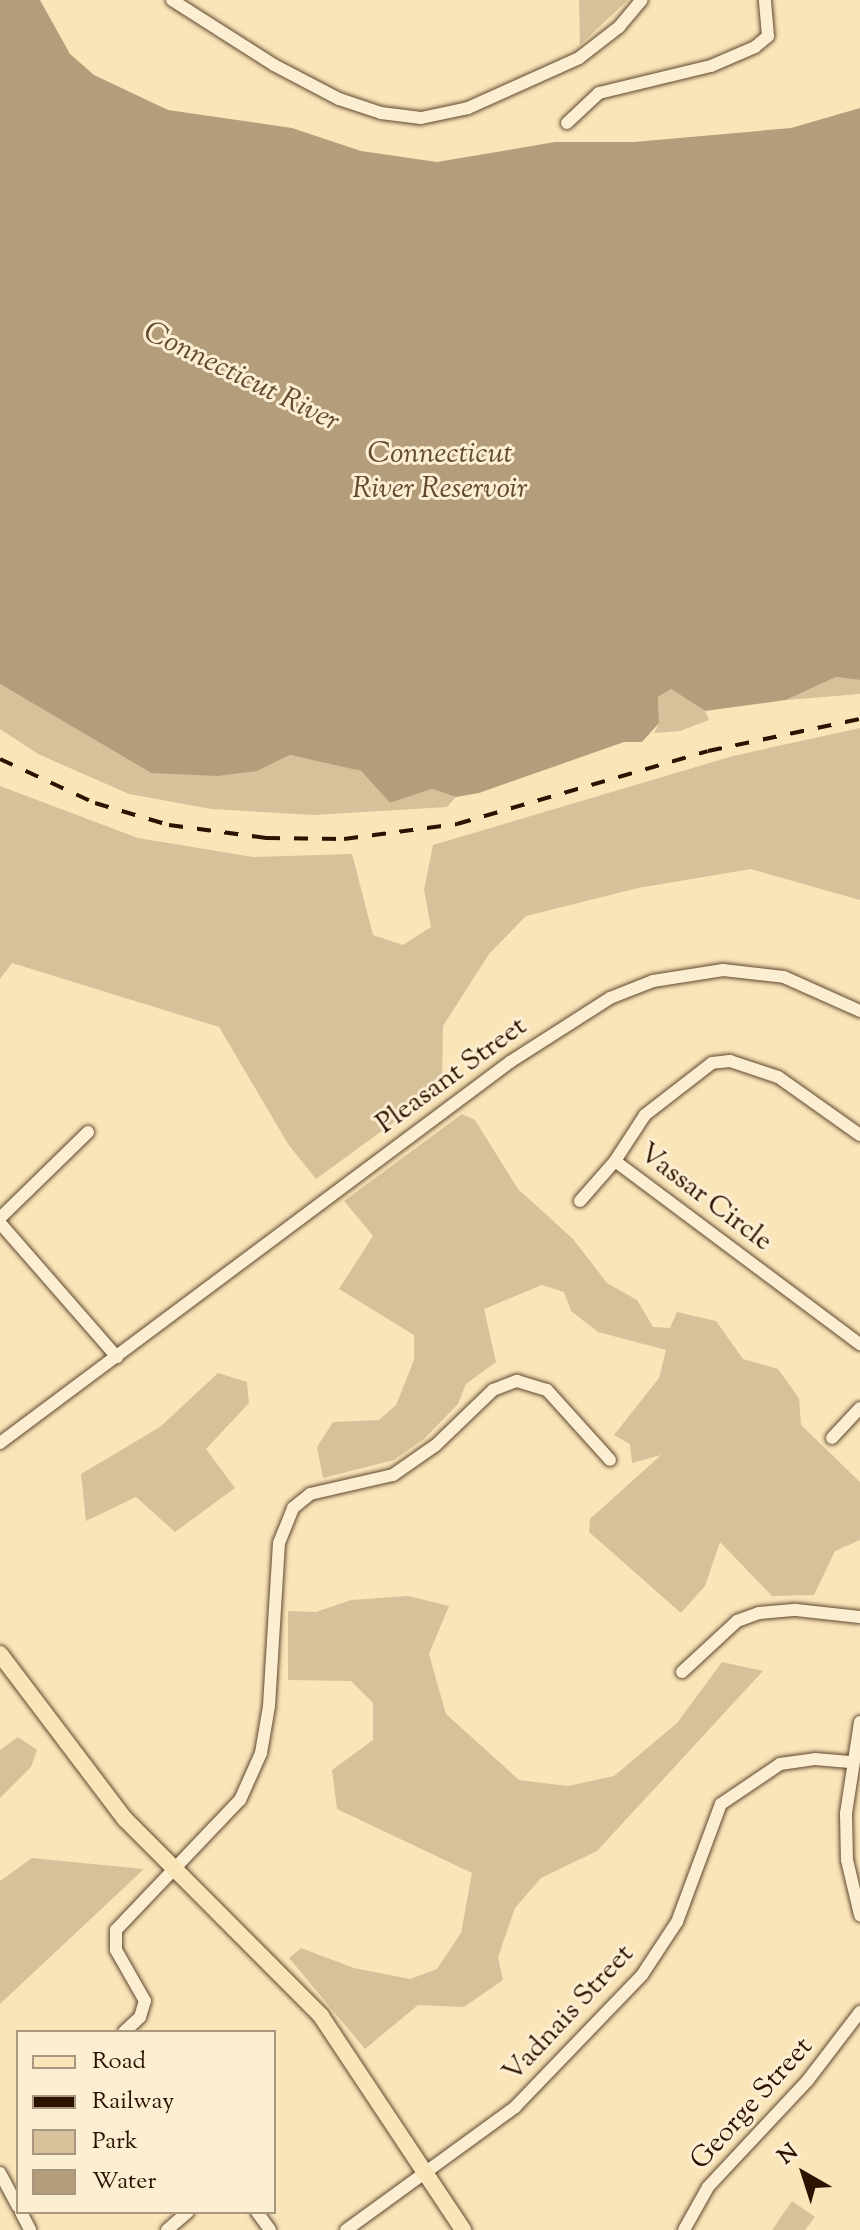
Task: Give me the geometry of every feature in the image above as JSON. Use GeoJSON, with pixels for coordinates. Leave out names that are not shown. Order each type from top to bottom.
{"type":"FeatureCollection","features":[{"type":"Feature","properties":{"kind":"main road"},"geometry":{"type":"LineString","coordinates":[[0,1654],[125,1819],[321,2016],[463,2230]]}},
{"type":"Feature","properties":{"kind":"street"},"geometry":{"type":"LineString","coordinates":[[172,0],[274,65],[339,99],[381,113],[421,118],[468,108],[579,58],[619,27],[642,0]]}},
{"type":"Feature","properties":{"kind":"street"},"geometry":{"type":"LineString","coordinates":[[567,123],[599,93],[711,66],[755,47],[768,36],[765,0]]}},
{"type":"Feature","properties":{"kind":"street","name":"Pleasant Street"},"geometry":{"type":"LineString","coordinates":[[0,1443],[510,1062],[610,998],[653,981],[723,970],[784,977],[860,1011]]}},
{"type":"Feature","properties":{"kind":"street","name":"Vassar Circle"},"geometry":{"type":"LineString","coordinates":[[860,1135],[778,1077],[730,1061],[712,1063],[672,1089],[645,1115],[615,1161],[860,1344]]}},
{"type":"Feature","properties":{"kind":"street"},"geometry":{"type":"LineString","coordinates":[[88,1132],[0,1221],[117,1357]]}},
{"type":"Feature","properties":{"kind":"street"},"geometry":{"type":"LineString","coordinates":[[580,1201],[615,1161]]}},
{"type":"Feature","properties":{"kind":"street"},"geometry":{"type":"LineString","coordinates":[[126,2030],[140,2017],[145,2001],[116,1950],[116,1930],[240,1800],[261,1753],[269,1706],[279,1543],[293,1508],[310,1494],[393,1475],[436,1445],[493,1390],[517,1381],[547,1390],[610,1460]]}},
{"type":"Feature","properties":{"kind":"street"},"geometry":{"type":"LineString","coordinates":[[832,1438],[860,1408]]}},
{"type":"Feature","properties":{"kind":"street"},"geometry":{"type":"LineString","coordinates":[[682,1672],[737,1621],[759,1613],[796,1610],[860,1617]]}},
{"type":"Feature","properties":{"kind":"street"},"geometry":{"type":"LineString","coordinates":[[860,1722],[850,1762],[847,1860],[860,1915]]}},
{"type":"Feature","properties":{"kind":"street","name":"Vadnais Street"},"geometry":{"type":"LineString","coordinates":[[346,2230],[426,2176],[515,2107],[642,1975],[677,1922],[721,1804],[780,1764],[815,1759],[850,1762]]}},
{"type":"Feature","properties":{"kind":"street","name":"George Street"},"geometry":{"type":"LineString","coordinates":[[684,2230],[708,2187],[808,2080],[860,2012]]}},
{"type":"Feature","properties":{"kind":"street"},"geometry":{"type":"LineString","coordinates":[[0,2173],[16,2203]]}},
{"type":"Feature","properties":{"kind":"street"},"geometry":{"type":"LineString","coordinates":[[167,2230],[186,2214]]}},
{"type":"Feature","properties":{"kind":"green space"},"geometry":{"type":"Polygon","coordinates":[[[579,0],[628,0],[580,45],[579,0]]]}},
{"type":"Feature","properties":{"kind":"green space"},"geometry":{"type":"Polygon","coordinates":[[[836,677],[860,680],[860,694],[786,700],[836,677]]]}},
{"type":"Feature","properties":{"kind":"green space"},"geometry":{"type":"Polygon","coordinates":[[[0,684],[151,773],[257,771],[290,755],[361,771],[390,803],[432,789],[456,797],[447,807],[314,815],[211,809],[129,794],[38,754],[0,729],[0,684]]]}},
{"type":"Feature","properties":{"kind":"green space"},"geometry":{"type":"Polygon","coordinates":[[[671,689],[705,711],[709,720],[680,731],[654,733],[659,723],[658,697],[671,689]]]}},
{"type":"Feature","properties":{"kind":"green space"},"geometry":{"type":"Polygon","coordinates":[[[860,728],[860,900],[751,869],[638,888],[526,916],[489,954],[443,1026],[442,1087],[316,1179],[288,1144],[219,1027],[12,963],[0,979],[0,786],[138,838],[253,857],[352,854],[373,935],[403,945],[431,927],[424,890],[433,845],[733,756],[860,728]]]}},
{"type":"Feature","properties":{"kind":"green space"},"geometry":{"type":"Polygon","coordinates":[[[462,1114],[475,1120],[518,1189],[573,1239],[607,1283],[637,1300],[653,1327],[670,1328],[677,1312],[716,1321],[743,1359],[778,1369],[799,1398],[801,1425],[860,1482],[860,1540],[835,1551],[814,1595],[772,1596],[720,1542],[705,1586],[681,1613],[589,1532],[590,1519],[661,1455],[632,1463],[630,1444],[614,1435],[659,1378],[666,1350],[598,1332],[571,1311],[564,1292],[542,1285],[484,1309],[496,1362],[466,1384],[458,1404],[424,1439],[394,1460],[323,1478],[317,1447],[333,1422],[379,1420],[396,1405],[414,1360],[414,1335],[339,1289],[373,1236],[344,1201],[462,1114]]]}},
{"type":"Feature","properties":{"kind":"green space"},"geometry":{"type":"Polygon","coordinates":[[[218,1373],[247,1382],[249,1403],[206,1449],[235,1488],[175,1532],[136,1497],[86,1521],[81,1474],[160,1427],[218,1373]]]}},
{"type":"Feature","properties":{"kind":"green space"},"geometry":{"type":"Polygon","coordinates":[[[408,1596],[449,1606],[429,1654],[446,1714],[519,1780],[568,1786],[614,1776],[677,1723],[722,1662],[763,1671],[597,1851],[541,1878],[515,1908],[498,1957],[503,1980],[464,2007],[418,2005],[365,2049],[289,1958],[301,1948],[354,1968],[410,1979],[437,1969],[461,1933],[472,1873],[337,1809],[332,1770],[373,1740],[373,1703],[351,1681],[288,1680],[288,1611],[316,1612],[351,1600],[408,1596]]]}},
{"type":"Feature","properties":{"kind":"green space"},"geometry":{"type":"Polygon","coordinates":[[[18,1737],[37,1750],[31,1767],[0,1798],[0,1750],[18,1737]]]}},
{"type":"Feature","properties":{"kind":"green space"},"geometry":{"type":"Polygon","coordinates":[[[32,1858],[144,1869],[0,2004],[0,1881],[32,1858]]]}},
{"type":"Feature","properties":{"kind":"green space"},"geometry":{"type":"Polygon","coordinates":[[[792,2201],[815,2217],[805,2230],[772,2230],[792,2201]]]}},
{"type":"Feature","properties":{"kind":"water","name":"Connecticut River Reservoir"},"geometry":{"type":"Polygon","coordinates":[[[0,0],[40,0],[70,54],[94,75],[168,110],[292,128],[361,151],[437,162],[555,142],[634,142],[791,128],[860,108],[860,680],[836,677],[786,700],[705,711],[671,689],[658,697],[659,723],[642,742],[624,742],[479,793],[456,797],[432,789],[390,803],[361,771],[290,755],[257,771],[217,776],[151,773],[0,684],[0,0]]]}},
{"type":"Feature","properties":{"kind":"railway"},"geometry":{"type":"LineString","coordinates":[[0,759],[95,803],[169,825],[266,838],[344,839],[457,824],[708,751],[860,719]]}},
{"type":"Feature","properties":{"kind":"water label","name":"Connecticut River"},"geometry":{"type":"Point","coordinates":[241,378]}}]}
